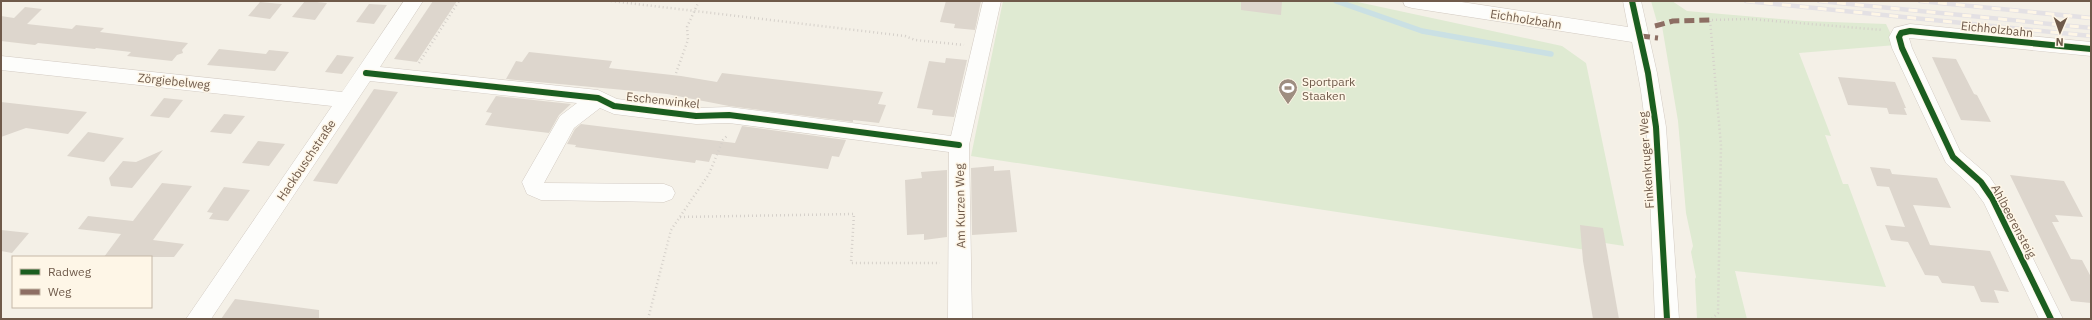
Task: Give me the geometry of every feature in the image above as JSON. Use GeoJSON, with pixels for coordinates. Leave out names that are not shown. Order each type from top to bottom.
{"type":"FeatureCollection","features":[{"type":"Feature","properties":{"kind":"street","name":"Hackbuschstraße"},"geometry":{"type":"LineString","coordinates":[[198,319],[414,1]]}},
{"type":"Feature","properties":{"kind":"street","name":"Am Kurzen Weg"},"geometry":{"type":"LineString","coordinates":[[960,319],[959,145],[992,1]]}},
{"type":"Feature","properties":{"kind":"street","name":"Eichholzbahn"},"geometry":{"type":"LineString","coordinates":[[1412,1],[1638,28]]}},
{"type":"Feature","properties":{"kind":"street","name":"Finkenkruger Weg"},"geometry":{"type":"LineString","coordinates":[[1632,1],[1651,92],[1659,147],[1662,255],[1667,319]]}},
{"type":"Feature","properties":{"kind":"street","name":"Eichholzbahn"},"geometry":{"type":"LineString","coordinates":[[1901,34],[1910,31],[2091,49]]}},
{"type":"Feature","properties":{"kind":"street","name":"Ahlbeerensteig"},"geometry":{"type":"LineString","coordinates":[[1901,34],[1899,37],[1902,48],[1945,142],[1954,157],[1981,182],[1992,198],[2050,319]]}},
{"type":"Feature","properties":{"kind":"street","name":"Zörgiebelweg"},"geometry":{"type":"LineString","coordinates":[[1,63],[347,100]]}},
{"type":"Feature","properties":{"kind":"street","name":"Eschenwinkel"},"geometry":{"type":"LineString","coordinates":[[366,73],[598,98],[614,106],[696,116],[729,115],[959,145]]}},
{"type":"Feature","properties":{"kind":"street"},"geometry":{"type":"LineString","coordinates":[[598,98],[567,122],[533,182],[535,188],[541,191],[557,192],[664,193]]}},
{"type":"Feature","properties":{"kind":"path"},"geometry":{"type":"LineString","coordinates":[[409,78],[459,1]]}},
{"type":"Feature","properties":{"kind":"path"},"geometry":{"type":"LineString","coordinates":[[610,1],[905,36],[915,40],[981,47]]}},
{"type":"Feature","properties":{"kind":"path"},"geometry":{"type":"LineString","coordinates":[[676,73],[688,40],[687,27],[699,1]]}},
{"type":"Feature","properties":{"kind":"path"},"geometry":{"type":"LineString","coordinates":[[1712,319],[1718,312],[1721,146],[1710,20],[1750,19],[1892,31],[1901,34]]}},
{"type":"Feature","properties":{"kind":"path"},"geometry":{"type":"LineString","coordinates":[[648,319],[671,230],[709,174],[723,140],[727,136]]}},
{"type":"Feature","properties":{"kind":"path"},"geometry":{"type":"LineString","coordinates":[[680,217],[854,214],[851,263],[918,264],[960,262]]}},
{"type":"Feature","properties":{"kind":"green space","name":"Sportpark Staaken"},"geometry":{"type":"Polygon","coordinates":[[[1003,1],[1353,1],[1562,46],[1586,63],[1624,246],[1605,243],[1606,253],[971,156],[1003,1]]]}},
{"type":"Feature","properties":{"kind":"green space"},"geometry":{"type":"Polygon","coordinates":[[[1651,1],[1672,1],[1687,11],[1805,21],[1886,24],[1896,45],[1799,53],[1831,136],[1825,135],[1843,184],[1848,184],[1886,287],[1735,271],[1747,319],[1697,319],[1696,277],[1691,252],[1693,246],[1686,213],[1678,121],[1661,20],[1657,22],[1651,1]]]}},
{"type":"Feature","properties":{"kind":"building"},"geometry":{"type":"Polygon","coordinates":[[[305,1],[327,3],[315,20],[292,17],[305,1]]]}},
{"type":"Feature","properties":{"kind":"building"},"geometry":{"type":"Polygon","coordinates":[[[433,1],[457,1],[417,62],[394,59],[433,1]]]}},
{"type":"Feature","properties":{"kind":"building"},"geometry":{"type":"Polygon","coordinates":[[[946,1],[981,1],[975,30],[954,28],[955,24],[940,22],[946,1]]]}},
{"type":"Feature","properties":{"kind":"building"},"geometry":{"type":"Polygon","coordinates":[[[1241,1],[1282,1],[1281,15],[1241,10],[1241,1]]]}},
{"type":"Feature","properties":{"kind":"building"},"geometry":{"type":"Polygon","coordinates":[[[260,2],[282,4],[270,19],[248,16],[260,2]]]}},
{"type":"Feature","properties":{"kind":"building"},"geometry":{"type":"Polygon","coordinates":[[[369,4],[387,5],[374,24],[356,22],[369,4]]]}},
{"type":"Feature","properties":{"kind":"building"},"geometry":{"type":"Polygon","coordinates":[[[25,7],[42,9],[27,24],[72,29],[76,25],[104,28],[100,32],[188,43],[182,50],[183,53],[177,55],[172,61],[127,56],[131,52],[1,41],[1,16],[14,18],[25,7]]]}},
{"type":"Feature","properties":{"kind":"building"},"geometry":{"type":"Polygon","coordinates":[[[219,49],[266,54],[269,50],[289,52],[275,71],[207,65],[219,49]]]}},
{"type":"Feature","properties":{"kind":"building"},"geometry":{"type":"Polygon","coordinates":[[[529,52],[612,61],[609,68],[681,76],[717,82],[722,73],[883,92],[878,104],[886,105],[879,123],[853,120],[853,122],[729,106],[667,94],[506,79],[516,61],[522,62],[529,52]]]}},
{"type":"Feature","properties":{"kind":"building"},"geometry":{"type":"Polygon","coordinates":[[[337,55],[354,57],[342,74],[325,72],[337,55]]]}},
{"type":"Feature","properties":{"kind":"building"},"geometry":{"type":"Polygon","coordinates":[[[1932,57],[1956,59],[1974,94],[1977,95],[1991,122],[1961,120],[1932,57]]]}},
{"type":"Feature","properties":{"kind":"building"},"geometry":{"type":"Polygon","coordinates":[[[946,58],[967,60],[954,117],[932,115],[933,110],[917,108],[929,61],[945,63],[946,58]]]}},
{"type":"Feature","properties":{"kind":"building"},"geometry":{"type":"Polygon","coordinates":[[[1838,77],[1895,82],[1906,108],[1904,108],[1907,115],[1889,114],[1887,108],[1848,105],[1838,77]]]}},
{"type":"Feature","properties":{"kind":"building"},"geometry":{"type":"Polygon","coordinates":[[[374,89],[398,92],[337,184],[313,181],[374,89]]]}},
{"type":"Feature","properties":{"kind":"building"},"geometry":{"type":"Polygon","coordinates":[[[496,96],[571,104],[559,115],[549,133],[485,125],[492,113],[486,112],[496,96]]]}},
{"type":"Feature","properties":{"kind":"building"},"geometry":{"type":"Polygon","coordinates":[[[164,98],[183,100],[169,118],[150,116],[164,98]]]}},
{"type":"Feature","properties":{"kind":"building"},"geometry":{"type":"Polygon","coordinates":[[[1,102],[87,112],[68,134],[26,128],[1,137],[1,102]]]}},
{"type":"Feature","properties":{"kind":"building"},"geometry":{"type":"Polygon","coordinates":[[[224,114],[245,116],[231,134],[210,132],[224,114]]]}},
{"type":"Feature","properties":{"kind":"building"},"geometry":{"type":"Polygon","coordinates":[[[581,124],[735,143],[742,126],[846,140],[839,157],[832,156],[828,169],[712,154],[709,162],[696,160],[695,163],[575,147],[576,145],[567,144],[575,129],[581,124]]]}},
{"type":"Feature","properties":{"kind":"building"},"geometry":{"type":"Polygon","coordinates":[[[88,132],[124,138],[104,162],[67,156],[88,132]]]}},
{"type":"Feature","properties":{"kind":"building"},"geometry":{"type":"Polygon","coordinates":[[[258,141],[285,144],[269,166],[242,163],[258,141]]]}},
{"type":"Feature","properties":{"kind":"building"},"geometry":{"type":"Polygon","coordinates":[[[163,150],[132,188],[111,186],[109,178],[123,161],[136,162],[163,150]]]}},
{"type":"Feature","properties":{"kind":"building"},"geometry":{"type":"Polygon","coordinates":[[[994,166],[994,171],[1010,170],[1017,232],[972,235],[971,168],[994,166]]]}},
{"type":"Feature","properties":{"kind":"building"},"geometry":{"type":"Polygon","coordinates":[[[1870,167],[1890,169],[1892,174],[1937,178],[1951,208],[1913,205],[1930,245],[1990,251],[2009,292],[1994,290],[1999,303],[1981,302],[1974,286],[1942,283],[1938,276],[1925,275],[1908,242],[1891,240],[1885,225],[1905,227],[1889,187],[1877,186],[1870,167]]]}},
{"type":"Feature","properties":{"kind":"building"},"geometry":{"type":"Polygon","coordinates":[[[947,170],[947,237],[924,240],[924,234],[907,235],[905,180],[922,178],[921,172],[947,170]]]}},
{"type":"Feature","properties":{"kind":"building"},"geometry":{"type":"Polygon","coordinates":[[[2010,175],[2064,181],[2083,217],[2055,215],[2059,222],[2052,222],[2071,259],[2082,260],[2091,277],[2091,303],[2071,301],[2010,175]]]}},
{"type":"Feature","properties":{"kind":"building"},"geometry":{"type":"Polygon","coordinates":[[[162,183],[192,186],[153,240],[184,244],[174,257],[105,256],[121,234],[78,229],[88,216],[133,221],[162,183]]]}},
{"type":"Feature","properties":{"kind":"building"},"geometry":{"type":"Polygon","coordinates":[[[224,187],[250,190],[228,221],[209,219],[213,213],[207,212],[224,187]]]}},
{"type":"Feature","properties":{"kind":"building"},"geometry":{"type":"Polygon","coordinates":[[[1580,225],[1603,228],[1619,319],[1593,319],[1583,261],[1580,225]]]}},
{"type":"Feature","properties":{"kind":"building"},"geometry":{"type":"Polygon","coordinates":[[[1,230],[29,233],[12,253],[1,251],[1,230]]]}},
{"type":"Feature","properties":{"kind":"building"},"geometry":{"type":"Polygon","coordinates":[[[235,299],[319,310],[319,319],[221,319],[235,299]]]}},
{"type":"Feature","properties":{"kind":"waterway"},"geometry":{"type":"LineString","coordinates":[[1336,1],[1422,31],[1551,54]]}},
{"type":"Feature","properties":{"kind":"railway"},"geometry":{"type":"LineString","coordinates":[[1746,1],[2091,36]]}},
{"type":"Feature","properties":{"kind":"railway"},"geometry":{"type":"LineString","coordinates":[[1819,1],[2091,28]]}},
{"type":"Feature","properties":{"kind":"railway"},"geometry":{"type":"LineString","coordinates":[[1920,1],[2091,18]]}},
{"type":"Feature","properties":{"kind":"marked path"},"geometry":{"type":"LineString","coordinates":[[1655,26],[1673,21],[1710,20]]}},
{"type":"Feature","properties":{"kind":"marked path"},"geometry":{"type":"LineString","coordinates":[[1640,36],[1658,38]]}},
{"type":"Feature","properties":{"kind":"cycle path"},"geometry":{"type":"LineString","coordinates":[[1632,1],[1648,73],[1656,127],[1660,167],[1663,276],[1667,319]]}},
{"type":"Feature","properties":{"kind":"cycle path"},"geometry":{"type":"LineString","coordinates":[[2051,319],[1992,198],[1981,182],[1953,157],[1902,48],[1899,37],[1901,33],[1910,31],[2091,49]]}},
{"type":"Feature","properties":{"kind":"cycle path"},"geometry":{"type":"LineString","coordinates":[[366,73],[598,98],[614,106],[696,116],[729,115],[959,145]]}},
{"type":"Feature","properties":{"kind":"place","name":"Sportpark Staaken"},"geometry":{"type":"Point","coordinates":[1288,105]}}]}
